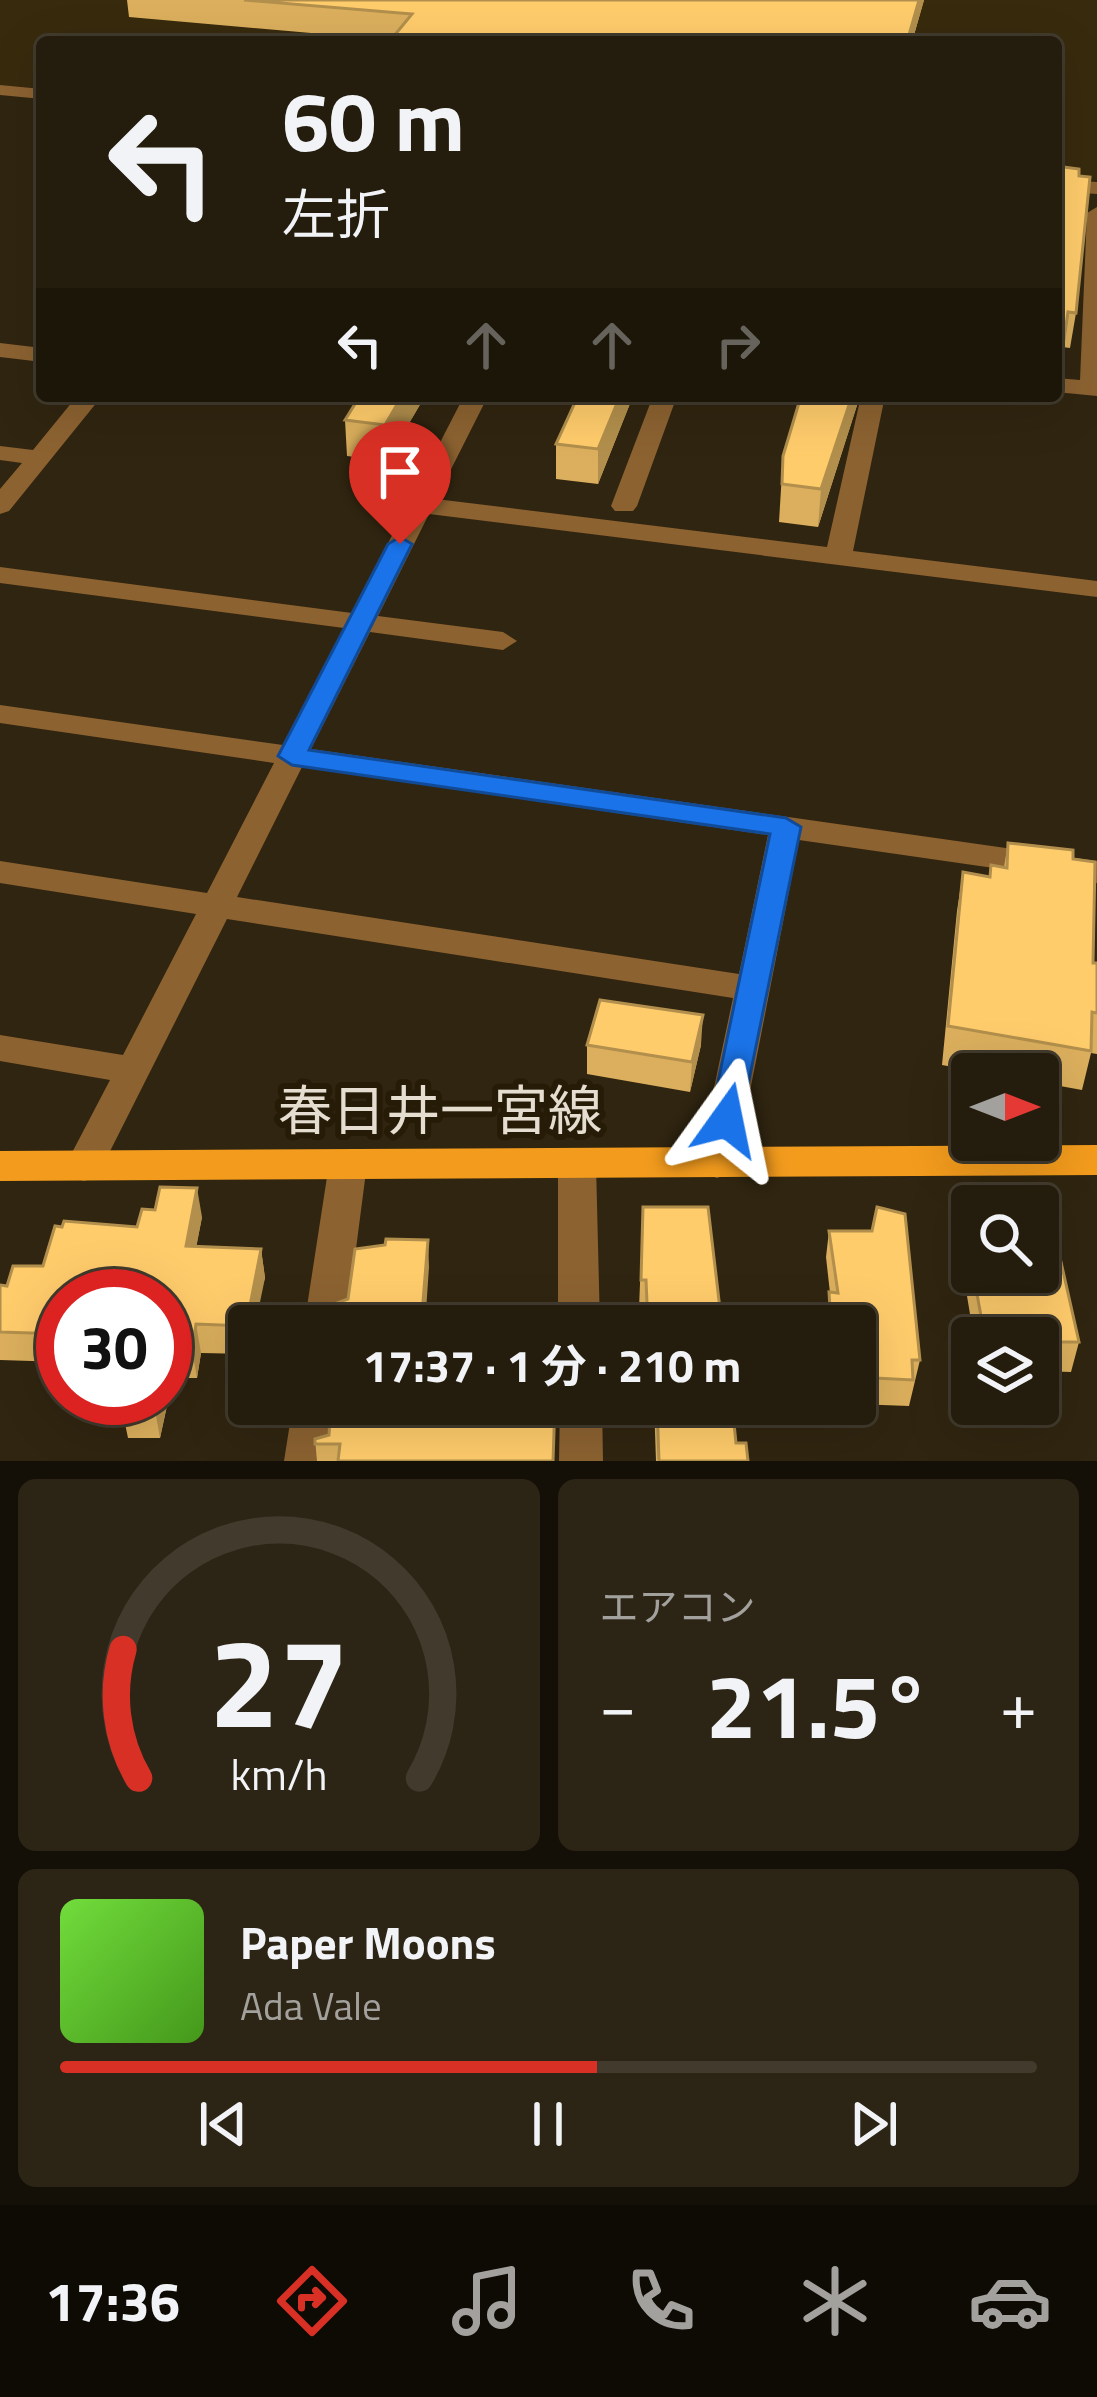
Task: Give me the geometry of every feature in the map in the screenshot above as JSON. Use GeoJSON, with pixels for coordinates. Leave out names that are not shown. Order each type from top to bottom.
{"type":"FeatureCollection","features":[{"type":"Feature","properties":{"kind":"main road","name":"春日井一宮線"},"geometry":{"type":"LineString","coordinates":[[0,1166],[1097,1160]]}},
{"type":"Feature","properties":{"kind":"street"},"geometry":{"type":"LineString","coordinates":[[0,90],[36,93]]}},
{"type":"Feature","properties":{"kind":"street"},"geometry":{"type":"LineString","coordinates":[[1062,185],[1097,188]]}},
{"type":"Feature","properties":{"kind":"street"},"geometry":{"type":"LineString","coordinates":[[1062,386],[1094,389],[1097,213]]}},
{"type":"Feature","properties":{"kind":"street"},"geometry":{"type":"LineString","coordinates":[[0,350],[36,354]]}},
{"type":"Feature","properties":{"kind":"street"},"geometry":{"type":"LineString","coordinates":[[0,506],[85,402]]}},
{"type":"Feature","properties":{"kind":"street"},"geometry":{"type":"LineString","coordinates":[[84,1166],[473,402]]}},
{"type":"Feature","properties":{"kind":"street"},"geometry":{"type":"LineString","coordinates":[[624,506],[663,402]]}},
{"type":"Feature","properties":{"kind":"street"},"geometry":{"type":"LineString","coordinates":[[838,557],[871,402]]}},
{"type":"Feature","properties":{"kind":"street"},"geometry":{"type":"LineString","coordinates":[[0,453],[39,458]]}},
{"type":"Feature","properties":{"kind":"street"},"geometry":{"type":"LineString","coordinates":[[420,505],[1097,589]]}},
{"type":"Feature","properties":{"kind":"street"},"geometry":{"type":"LineString","coordinates":[[0,575],[503,641]]}},
{"type":"Feature","properties":{"kind":"street"},"geometry":{"type":"LineString","coordinates":[[0,714],[1097,872]]}},
{"type":"Feature","properties":{"kind":"street"},"geometry":{"type":"LineString","coordinates":[[717,1163],[786,827]]}},
{"type":"Feature","properties":{"kind":"street"},"geometry":{"type":"LineString","coordinates":[[0,872],[755,989]]}},
{"type":"Feature","properties":{"kind":"street"},"geometry":{"type":"LineString","coordinates":[[0,1048],[132,1070]]}},
{"type":"Feature","properties":{"kind":"street"},"geometry":{"type":"LineString","coordinates":[[328,1305],[348,1164]]}},
{"type":"Feature","properties":{"kind":"street"},"geometry":{"type":"LineString","coordinates":[[577,1164],[579,1305]]}},
{"type":"Feature","properties":{"kind":"street"},"geometry":{"type":"LineString","coordinates":[[306,1461],[311,1425]]}},
{"type":"Feature","properties":{"kind":"street"},"geometry":{"type":"LineString","coordinates":[[580,1425],[581,1461]]}},
{"type":"Feature","properties":{"kind":"shaded area"},"geometry":{"type":"Polygon","coordinates":[[[0,0],[1097,0],[1097,180],[1062,177],[1062,36],[36,36],[36,88],[0,85],[0,0]]]}},
{"type":"Feature","properties":{"kind":"building"},"geometry":{"type":"Polygon","coordinates":[[[244,0],[919,0],[909,36],[394,36],[412,14],[244,0]]]}},
{"type":"Feature","properties":{"kind":"building"},"geometry":{"type":"Polygon","coordinates":[[[1062,167],[1079,169],[1079,176],[1090,177],[1076,313],[1068,312],[1064,339],[1062,167]]]}},
{"type":"Feature","properties":{"kind":"building"},"geometry":{"type":"Polygon","coordinates":[[[356,402],[398,402],[385,425],[345,420],[356,402]]]}},
{"type":"Feature","properties":{"kind":"building"},"geometry":{"type":"Polygon","coordinates":[[[575,402],[618,402],[598,449],[556,444],[575,402]]]}},
{"type":"Feature","properties":{"kind":"building"},"geometry":{"type":"Polygon","coordinates":[[[799,402],[850,402],[821,489],[782,484],[783,456],[799,402]]]}},
{"type":"Feature","properties":{"kind":"building"},"geometry":{"type":"Polygon","coordinates":[[[1008,843],[1073,850],[1073,859],[1095,862],[1097,1013],[1092,1012],[1091,1051],[948,1026],[963,872],[990,877],[991,865],[1007,868],[1008,843]]]}},
{"type":"Feature","properties":{"kind":"building"},"geometry":{"type":"Polygon","coordinates":[[[600,1000],[703,1015],[692,1062],[587,1045],[600,1000]]]}},
{"type":"Feature","properties":{"kind":"building"},"geometry":{"type":"Polygon","coordinates":[[[160,1187],[197,1188],[186,1246],[261,1249],[250,1305],[228,1305],[228,1325],[196,1324],[192,1350],[192,1269],[36,1269],[36,1333],[0,1332],[0,1285],[7,1286],[13,1266],[43,1266],[55,1226],[62,1227],[64,1221],[137,1227],[142,1209],[155,1210],[160,1187]]]}},
{"type":"Feature","properties":{"kind":"building"},"geometry":{"type":"Polygon","coordinates":[[[643,1207],[708,1207],[720,1305],[647,1305],[646,1280],[641,1280],[643,1207]]]}},
{"type":"Feature","properties":{"kind":"building"},"geometry":{"type":"Polygon","coordinates":[[[877,1207],[905,1214],[920,1360],[912,1360],[913,1380],[876,1378],[876,1305],[830,1305],[829,1292],[838,1293],[829,1231],[872,1231],[877,1207]]]}},
{"type":"Feature","properties":{"kind":"building"},"geometry":{"type":"Polygon","coordinates":[[[386,1239],[428,1240],[423,1305],[337,1305],[348,1299],[355,1249],[385,1245],[386,1239]]]}},
{"type":"Feature","properties":{"kind":"building"},"geometry":{"type":"Polygon","coordinates":[[[1061,1262],[1079,1342],[1059,1342],[1059,1317],[981,1317],[977,1293],[1059,1293],[1061,1262]]]}},
{"type":"Feature","properties":{"kind":"building"},"geometry":{"type":"Polygon","coordinates":[[[330,1425],[554,1425],[553,1461],[338,1461],[340,1444],[315,1444],[315,1439],[329,1435],[330,1425]]]}},
{"type":"Feature","properties":{"kind":"building"},"geometry":{"type":"Polygon","coordinates":[[[658,1425],[734,1425],[736,1443],[746,1443],[748,1461],[659,1461],[658,1425]]]}},
{"type":"Feature","properties":{"kind":"route"},"geometry":{"type":"LineString","coordinates":[[400,544],[292,756],[786,827],[727,1120]]}}]}
